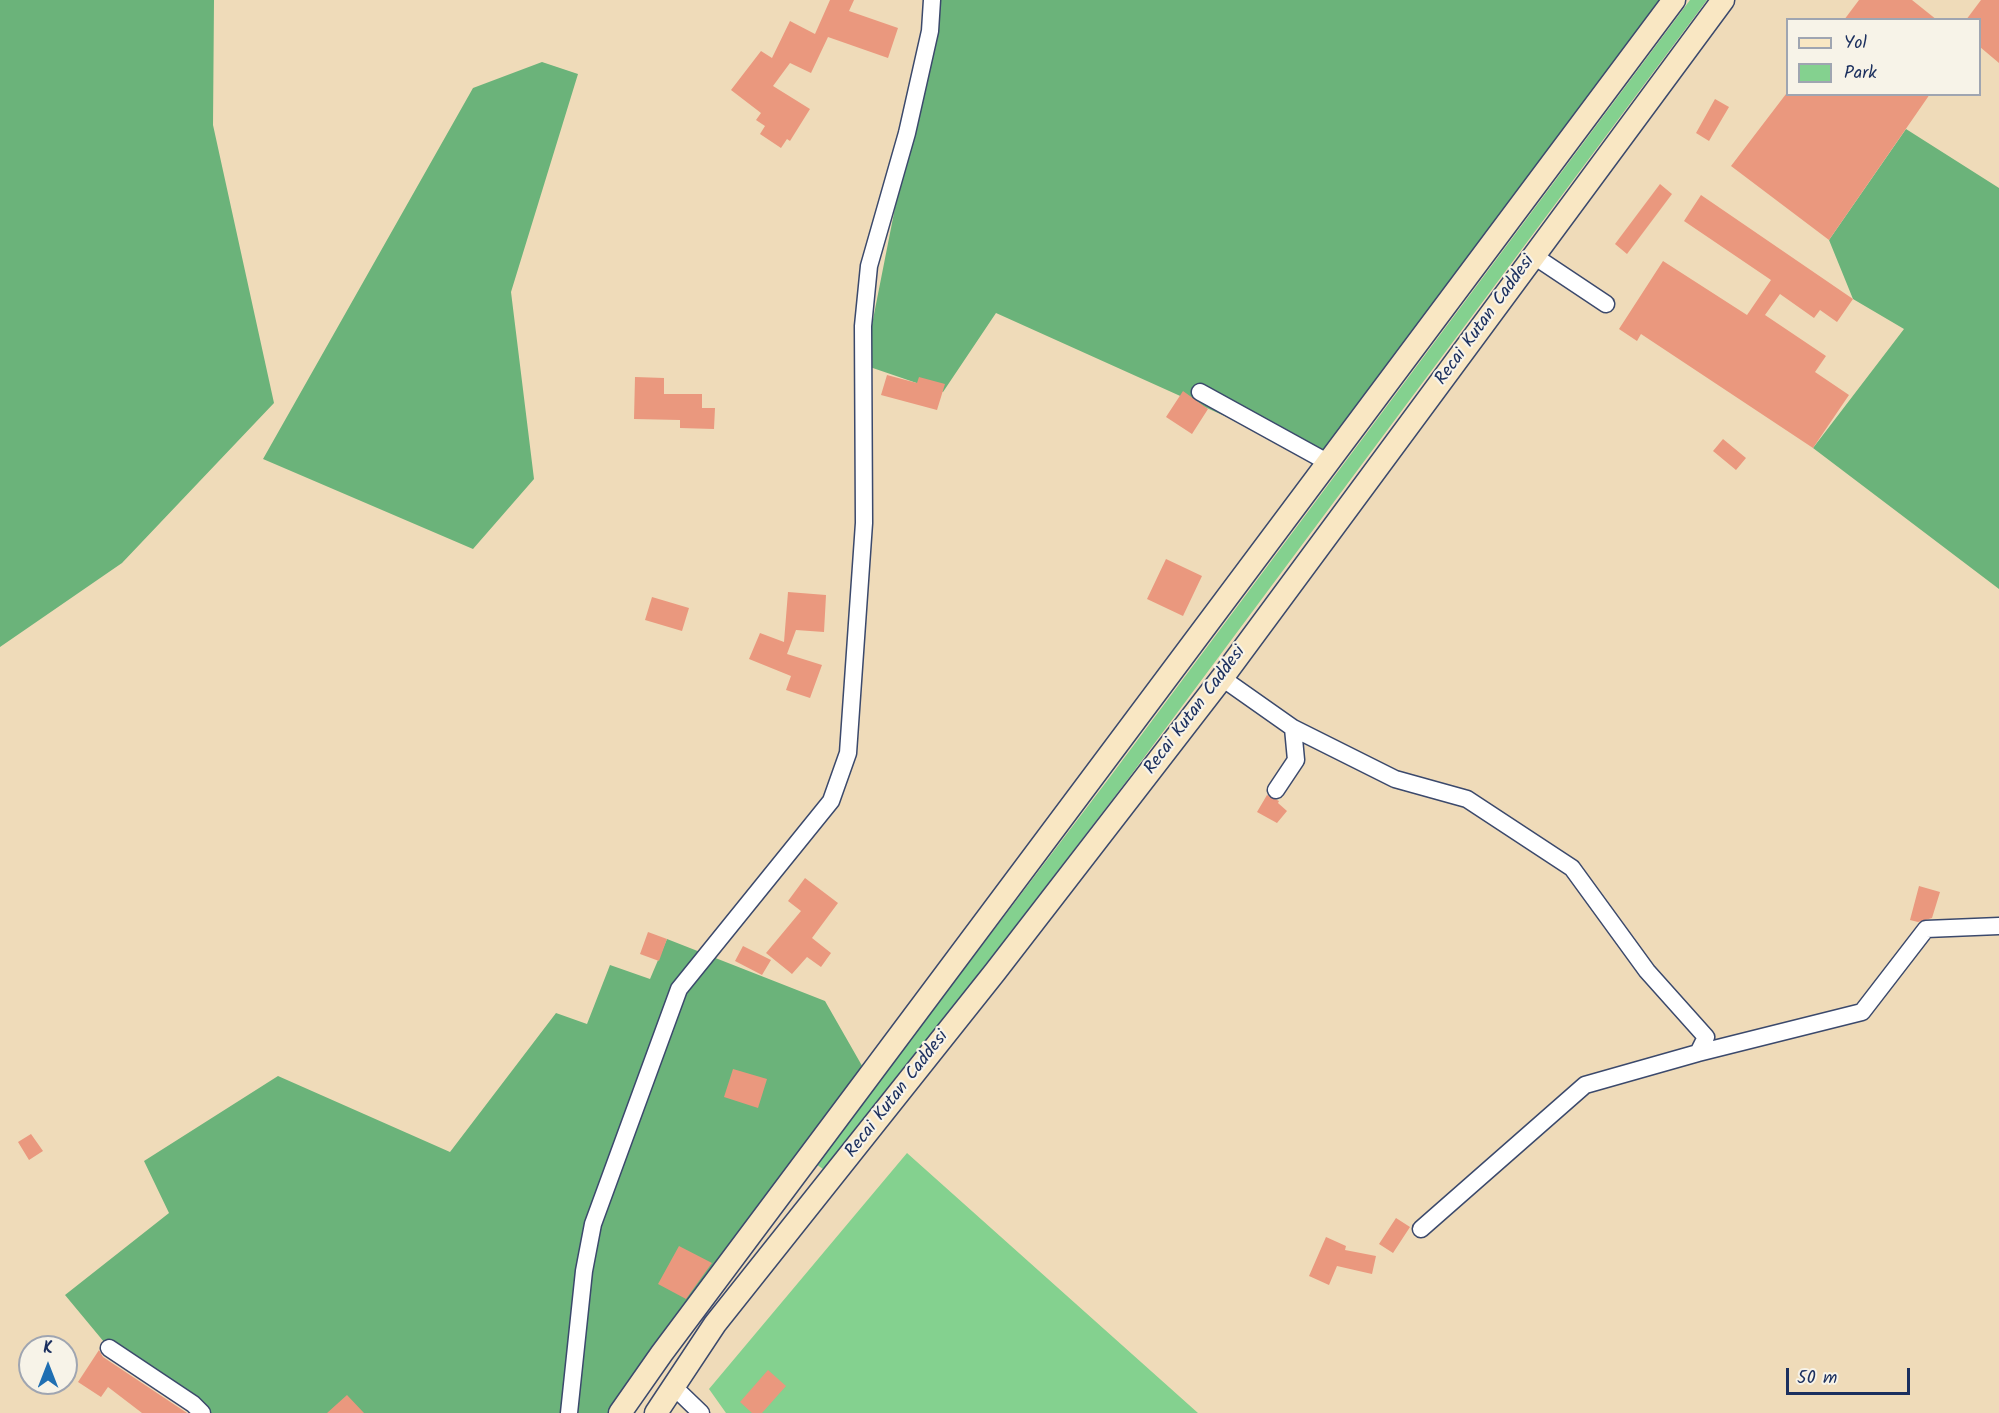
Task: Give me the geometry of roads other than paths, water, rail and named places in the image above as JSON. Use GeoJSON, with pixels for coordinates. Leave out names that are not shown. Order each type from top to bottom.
{"type":"FeatureCollection","features":[{"type":"Feature","properties":{"kind":"main road","name":"Recai Kutan Caddesi"},"geometry":{"type":"LineString","coordinates":[[620,1413],[662,1353],[1674,0]]}},
{"type":"Feature","properties":{"kind":"main road","name":"Recai Kutan Caddesi"},"geometry":{"type":"LineString","coordinates":[[656,1413],[715,1324],[995,972],[1222,678],[1723,0]]}},
{"type":"Feature","properties":{"kind":"street"},"geometry":{"type":"LineString","coordinates":[[569,1413],[584,1271],[593,1224],[679,989],[831,801],[848,753],[864,523],[863,326],[868,266],[907,133],[930,31],[932,0]]}},
{"type":"Feature","properties":{"kind":"street"},"geometry":{"type":"LineString","coordinates":[[1534,256],[1606,304]]}},
{"type":"Feature","properties":{"kind":"street"},"geometry":{"type":"LineString","coordinates":[[1200,392],[1329,463]]}},
{"type":"Feature","properties":{"kind":"street"},"geometry":{"type":"LineString","coordinates":[[1222,678],[1293,728],[1395,779],[1467,799],[1572,868],[1647,971],[1706,1037],[1698,1053]]}},
{"type":"Feature","properties":{"kind":"street"},"geometry":{"type":"LineString","coordinates":[[1276,790],[1296,760],[1293,728]]}},
{"type":"Feature","properties":{"kind":"street"},"geometry":{"type":"LineString","coordinates":[[1421,1229],[1585,1085],[1698,1053],[1862,1012],[1926,929],[1999,926]]}},
{"type":"Feature","properties":{"kind":"street"},"geometry":{"type":"LineString","coordinates":[[109,1348],[193,1404],[202,1413]]}},
{"type":"Feature","properties":{"kind":"street"},"geometry":{"type":"LineString","coordinates":[[673,1386],[700,1413]]}}]}
